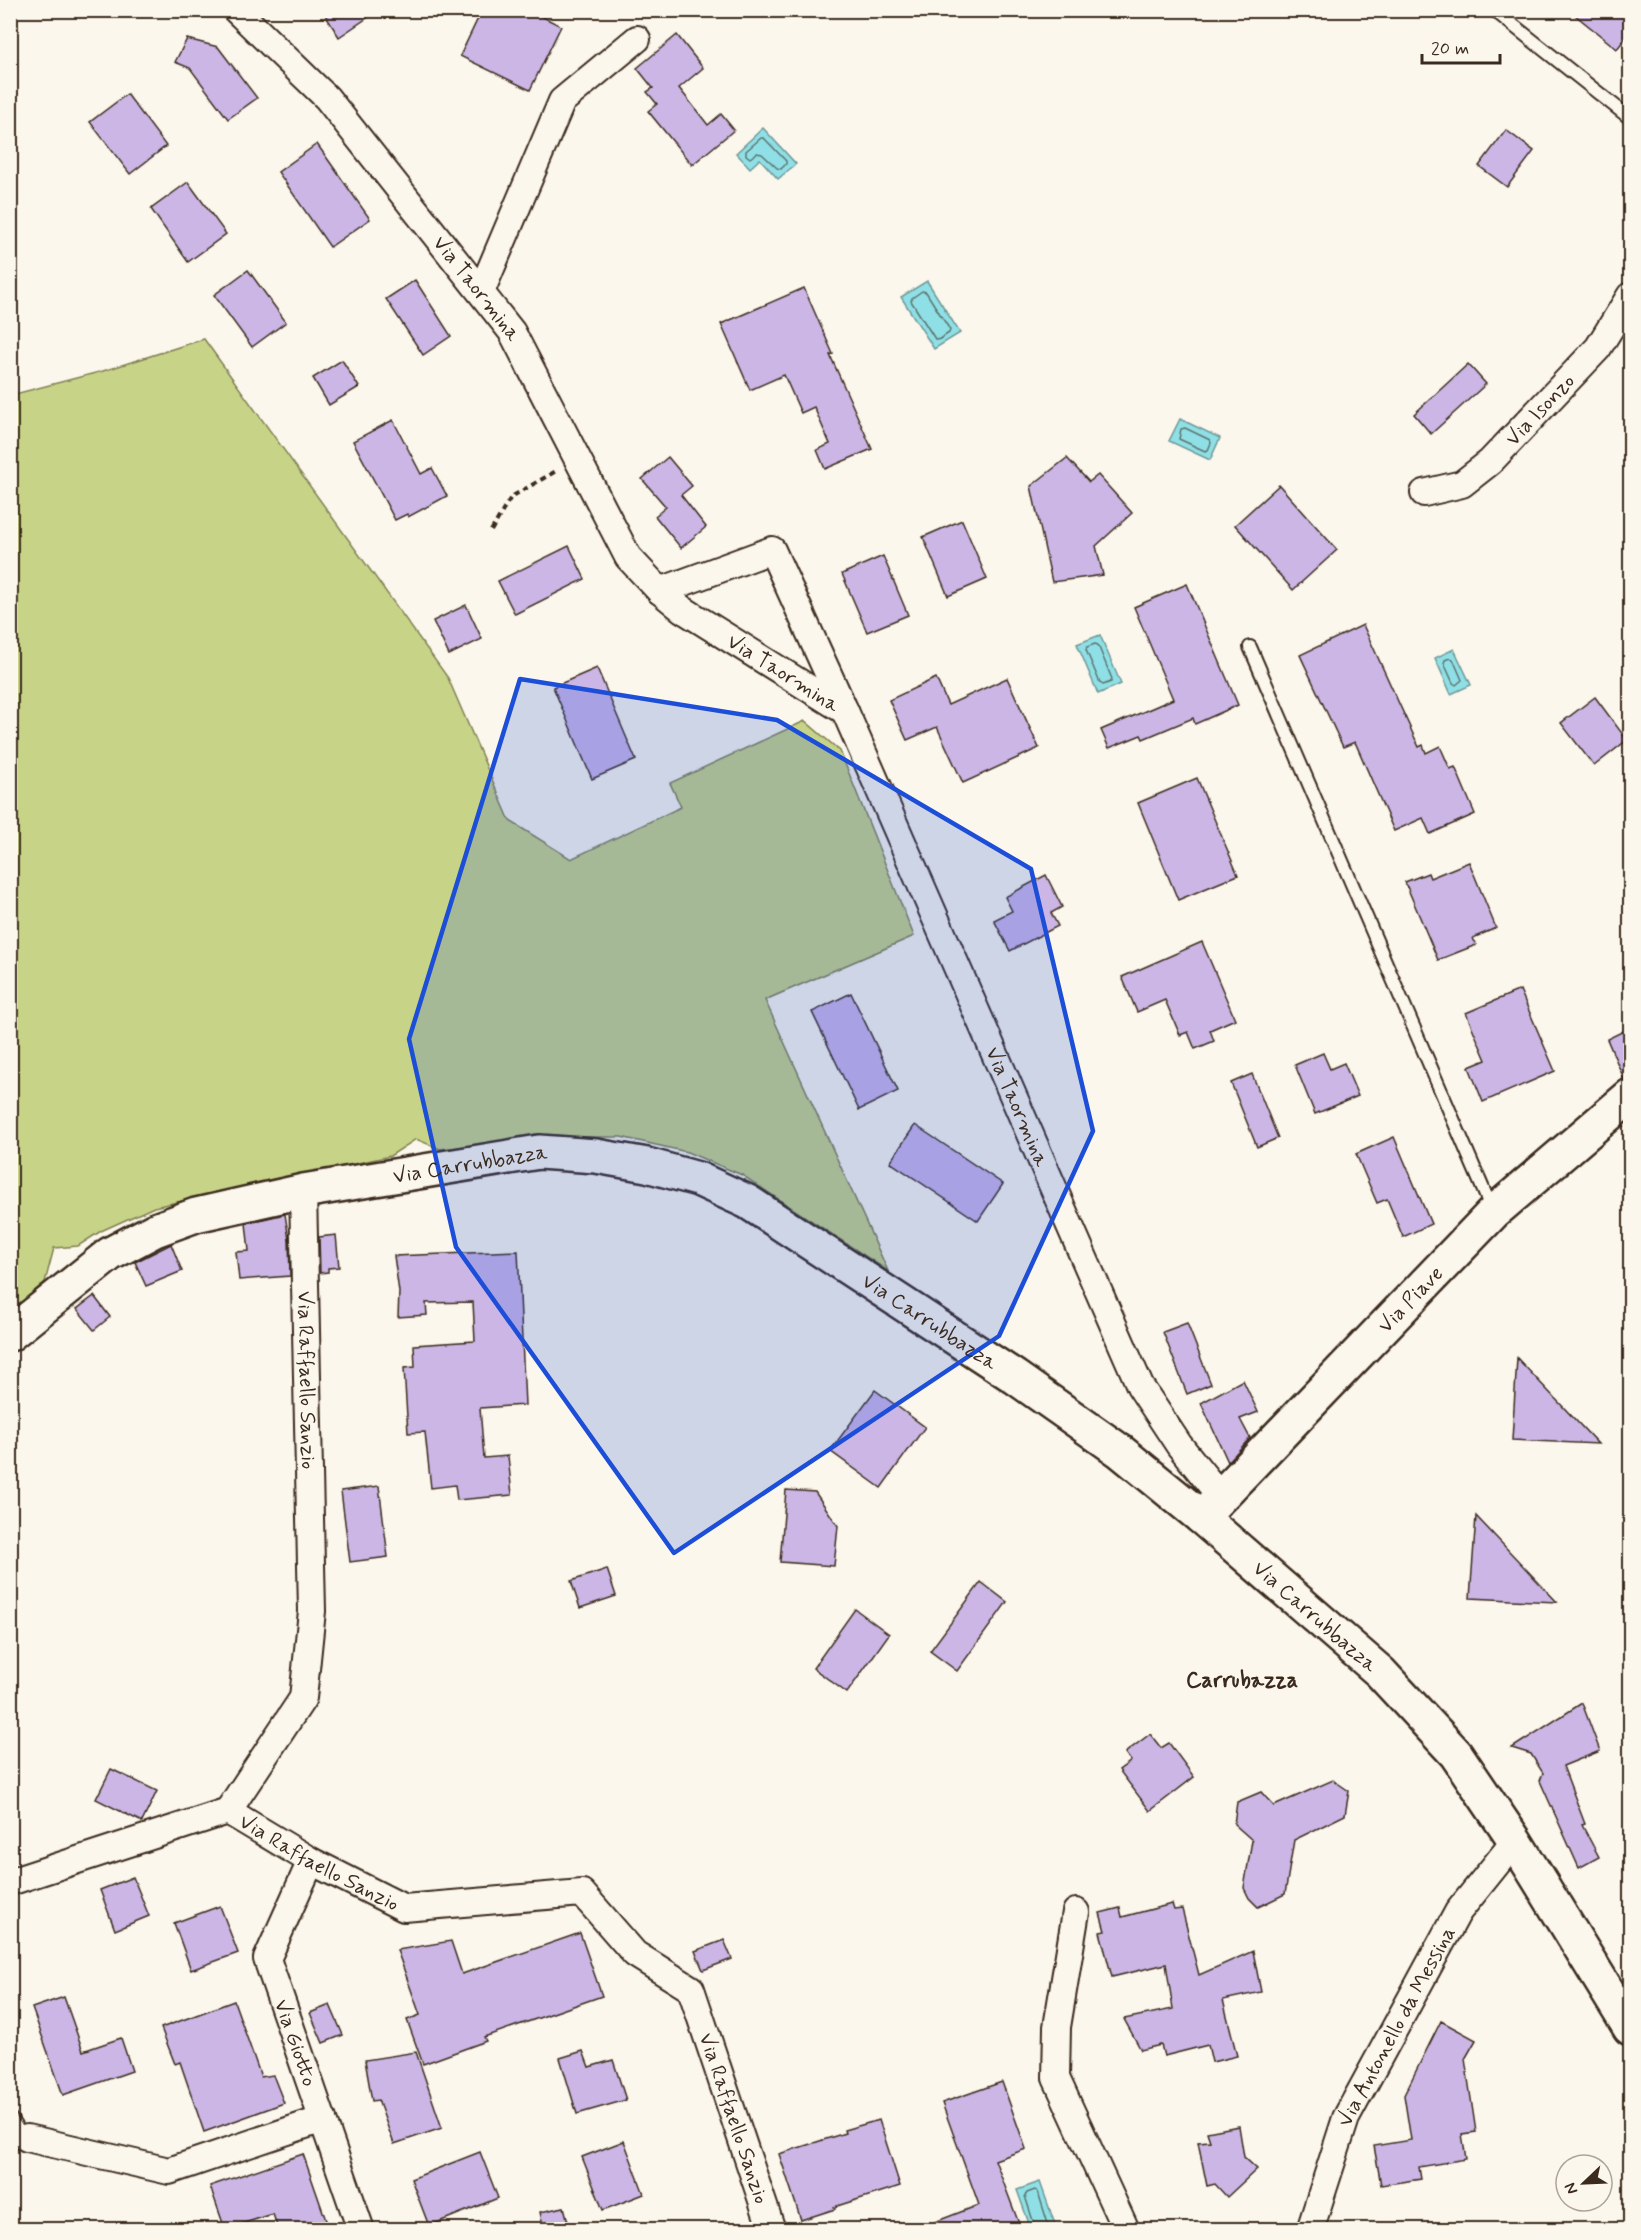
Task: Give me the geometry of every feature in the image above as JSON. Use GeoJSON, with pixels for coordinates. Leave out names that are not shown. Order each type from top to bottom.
{"type":"FeatureCollection","features":[{"type":"Feature","properties":{"kind":"main road","name":"Via Piave"},"geometry":{"type":"LineString","coordinates":[[1211,1507],[1493,1213],[1630,1096]]}},
{"type":"Feature","properties":{"kind":"main road","name":"Via Carrubbazza"},"geometry":{"type":"LineString","coordinates":[[10,1334],[110,1254],[155,1230],[196,1215],[303,1191],[539,1152],[596,1155],[698,1179],[748,1202],[1015,1377],[1120,1451],[1211,1507],[1380,1672],[1456,1754],[1515,1841],[1630,2028]]}},
{"type":"Feature","properties":{"kind":"street","name":"Via Taormina"},"geometry":{"type":"LineString","coordinates":[[236,10],[327,98],[512,332],[628,557],[660,591],[682,609],[845,711],[1140,1386],[1179,1445],[1211,1507]]}},
{"type":"Feature","properties":{"kind":"street"},"geometry":{"type":"LineString","coordinates":[[481,292],[562,101],[637,39]]}},
{"type":"Feature","properties":{"kind":"street","name":"Via Isonzo"},"geometry":{"type":"LineString","coordinates":[[1424,493],[1462,484],[1490,462],[1598,348],[1630,296]]}},
{"type":"Feature","properties":{"kind":"street"},"geometry":{"type":"LineString","coordinates":[[660,591],[772,550],[845,711]]}},
{"type":"Feature","properties":{"kind":"street","name":"Via Raffaello Sanzio"},"geometry":{"type":"LineString","coordinates":[[303,1191],[312,1611],[303,1698],[228,1811],[311,1861],[405,1908],[582,1893],[635,1954],[691,1989],[772,2229]]}},
{"type":"Feature","properties":{"kind":"street"},"geometry":{"type":"LineString","coordinates":[[10,1882],[228,1811]]}},
{"type":"Feature","properties":{"kind":"street","name":"Via Antonello da Messina"},"geometry":{"type":"LineString","coordinates":[[1310,2229],[1346,2118],[1458,1912],[1515,1841]]}},
{"type":"Feature","properties":{"kind":"street","name":"Via Giotto"},"geometry":{"type":"LineString","coordinates":[[311,1861],[267,1959],[361,2229]]}},
{"type":"Feature","properties":{"kind":"street"},"geometry":{"type":"LineString","coordinates":[[1076,1912],[1057,2027],[1056,2078],[1126,2229]]}},
{"type":"Feature","properties":{"kind":"street"},"geometry":{"type":"LineString","coordinates":[[27,2138],[169,2171],[323,2119]]}},
{"type":"Feature","properties":{"kind":"lane"},"geometry":{"type":"LineString","coordinates":[[1494,10],[1630,118]]}},
{"type":"Feature","properties":{"kind":"lane"},"geometry":{"type":"LineString","coordinates":[[1250,647],[1493,1213]]}},
{"type":"Feature","properties":{"kind":"lane"},"geometry":{"type":"LineString","coordinates":[[10,2118],[20,2134],[27,2138]]}},
{"type":"Feature","properties":{"kind":"path"},"geometry":{"type":"LineString","coordinates":[[491,531],[511,497],[578,459]]}},
{"type":"Feature","properties":{"kind":"highlighted area"},"geometry":{"type":"Polygon","coordinates":[[[520,679],[777,720],[1031,869],[1093,1131],[999,1336],[674,1553],[456,1247],[409,1039],[520,679]]]}},
{"type":"Feature","properties":{"kind":"green space"},"geometry":{"type":"Polygon","coordinates":[[[204,339],[448,678],[510,821],[571,859],[681,807],[670,783],[805,721],[840,751],[914,936],[765,1000],[888,1271],[742,1175],[687,1152],[621,1137],[564,1137],[440,1149],[416,1139],[390,1156],[154,1207],[101,1231],[78,1246],[54,1248],[45,1282],[11,1311],[11,395],[103,371],[204,339]]]}},
{"type":"Feature","properties":{"kind":"water"},"geometry":{"type":"Polygon","coordinates":[[[763,128],[796,164],[778,179],[760,159],[750,168],[736,153],[763,128]]]}},
{"type":"Feature","properties":{"kind":"water"},"geometry":{"type":"Polygon","coordinates":[[[927,281],[960,333],[934,349],[901,297],[927,281]]]}},
{"type":"Feature","properties":{"kind":"water"},"geometry":{"type":"Polygon","coordinates":[[[1180,419],[1220,438],[1210,460],[1169,441],[1180,419]]]}},
{"type":"Feature","properties":{"kind":"water"},"geometry":{"type":"Polygon","coordinates":[[[1100,635],[1121,684],[1098,694],[1077,644],[1100,635]]]}},
{"type":"Feature","properties":{"kind":"water"},"geometry":{"type":"Polygon","coordinates":[[[1454,649],[1471,685],[1451,694],[1435,658],[1454,649]]]}},
{"type":"Feature","properties":{"kind":"water"},"geometry":{"type":"Polygon","coordinates":[[[1040,2182],[1056,2227],[1050,2229],[1031,2229],[1017,2190],[1040,2182]]]}},
{"type":"Feature","properties":{"kind":"building"},"geometry":{"type":"Polygon","coordinates":[[[322,10],[379,10],[339,37],[322,10]]]}},
{"type":"Feature","properties":{"kind":"building"},"geometry":{"type":"Polygon","coordinates":[[[482,10],[529,10],[561,26],[530,90],[460,56],[482,10]]]}},
{"type":"Feature","properties":{"kind":"building"},"geometry":{"type":"Polygon","coordinates":[[[1569,10],[1630,10],[1630,32],[1617,49],[1569,10]]]}},
{"type":"Feature","properties":{"kind":"building"},"geometry":{"type":"Polygon","coordinates":[[[677,35],[703,68],[679,88],[708,125],[721,114],[734,130],[692,165],[648,111],[657,104],[647,92],[653,88],[637,68],[677,35]]]}},
{"type":"Feature","properties":{"kind":"building"},"geometry":{"type":"Polygon","coordinates":[[[187,39],[218,47],[257,98],[228,119],[190,68],[175,62],[187,39]]]}},
{"type":"Feature","properties":{"kind":"building"},"geometry":{"type":"Polygon","coordinates":[[[127,94],[166,146],[130,174],[90,122],[127,94]]]}},
{"type":"Feature","properties":{"kind":"building"},"geometry":{"type":"Polygon","coordinates":[[[1506,130],[1534,151],[1507,187],[1479,166],[1506,130]]]}},
{"type":"Feature","properties":{"kind":"building"},"geometry":{"type":"Polygon","coordinates":[[[317,144],[370,219],[330,247],[278,172],[317,144]]]}},
{"type":"Feature","properties":{"kind":"building"},"geometry":{"type":"Polygon","coordinates":[[[188,182],[226,234],[188,262],[151,209],[188,182]]]}},
{"type":"Feature","properties":{"kind":"building"},"geometry":{"type":"Polygon","coordinates":[[[248,270],[286,322],[252,347],[214,295],[248,270]]]}},
{"type":"Feature","properties":{"kind":"building"},"geometry":{"type":"Polygon","coordinates":[[[415,280],[451,336],[423,355],[386,299],[415,280]]]}},
{"type":"Feature","properties":{"kind":"building"},"geometry":{"type":"Polygon","coordinates":[[[804,288],[833,354],[830,355],[872,449],[825,469],[817,450],[830,444],[814,407],[801,413],[784,375],[750,390],[721,324],[804,288]]]}},
{"type":"Feature","properties":{"kind":"building"},"geometry":{"type":"Polygon","coordinates":[[[342,360],[359,387],[329,405],[313,378],[342,360]]]}},
{"type":"Feature","properties":{"kind":"building"},"geometry":{"type":"Polygon","coordinates":[[[1468,364],[1486,384],[1431,434],[1414,414],[1468,364]]]}},
{"type":"Feature","properties":{"kind":"building"},"geometry":{"type":"Polygon","coordinates":[[[393,420],[421,474],[432,468],[447,496],[408,517],[407,514],[395,520],[353,441],[393,420]]]}},
{"type":"Feature","properties":{"kind":"building"},"geometry":{"type":"Polygon","coordinates":[[[668,457],[692,486],[681,495],[706,527],[681,548],[655,516],[666,507],[642,479],[668,457]]]}},
{"type":"Feature","properties":{"kind":"building"},"geometry":{"type":"Polygon","coordinates":[[[1067,458],[1089,482],[1098,475],[1132,513],[1096,546],[1103,575],[1052,582],[1031,486],[1067,458]]]}},
{"type":"Feature","properties":{"kind":"building"},"geometry":{"type":"Polygon","coordinates":[[[1279,485],[1337,550],[1293,590],[1235,525],[1279,485]]]}},
{"type":"Feature","properties":{"kind":"building"},"geometry":{"type":"Polygon","coordinates":[[[962,520],[987,579],[948,596],[923,537],[962,520]]]}},
{"type":"Feature","properties":{"kind":"building"},"geometry":{"type":"Polygon","coordinates":[[[569,546],[585,579],[515,614],[498,581],[569,546]]]}},
{"type":"Feature","properties":{"kind":"building"},"geometry":{"type":"Polygon","coordinates":[[[883,556],[908,615],[867,632],[842,574],[883,556]]]}},
{"type":"Feature","properties":{"kind":"building"},"geometry":{"type":"Polygon","coordinates":[[[1187,584],[1238,705],[1195,724],[1193,718],[1143,739],[1141,735],[1109,748],[1101,730],[1173,699],[1134,607],[1187,584]]]}},
{"type":"Feature","properties":{"kind":"building"},"geometry":{"type":"Polygon","coordinates":[[[466,605],[482,639],[449,655],[433,621],[466,605]]]}},
{"type":"Feature","properties":{"kind":"building"},"geometry":{"type":"Polygon","coordinates":[[[1363,625],[1419,747],[1423,745],[1426,753],[1440,746],[1450,769],[1455,767],[1475,814],[1430,834],[1423,818],[1394,831],[1355,742],[1343,747],[1300,655],[1363,625]]]}},
{"type":"Feature","properties":{"kind":"building"},"geometry":{"type":"Polygon","coordinates":[[[597,668],[636,760],[592,779],[553,687],[597,668]]]}},
{"type":"Feature","properties":{"kind":"building"},"geometry":{"type":"Polygon","coordinates":[[[936,678],[948,705],[1007,678],[1039,748],[963,783],[937,727],[907,740],[889,700],[936,678]]]}},
{"type":"Feature","properties":{"kind":"building"},"geometry":{"type":"Polygon","coordinates":[[[1595,697],[1627,740],[1594,766],[1561,723],[1595,697]]]}},
{"type":"Feature","properties":{"kind":"building"},"geometry":{"type":"Polygon","coordinates":[[[1197,778],[1238,875],[1178,900],[1138,803],[1197,778]]]}},
{"type":"Feature","properties":{"kind":"building"},"geometry":{"type":"Polygon","coordinates":[[[1469,862],[1496,928],[1473,938],[1476,945],[1438,960],[1405,882],[1428,873],[1430,878],[1469,862]]]}},
{"type":"Feature","properties":{"kind":"building"},"geometry":{"type":"Polygon","coordinates":[[[1046,875],[1062,907],[1051,913],[1058,926],[1010,951],[994,920],[1012,911],[1005,897],[1046,875]]]}},
{"type":"Feature","properties":{"kind":"building"},"geometry":{"type":"Polygon","coordinates":[[[1202,942],[1235,1019],[1210,1030],[1214,1041],[1195,1049],[1188,1032],[1180,1035],[1165,1000],[1137,1012],[1122,977],[1202,942]]]}},
{"type":"Feature","properties":{"kind":"building"},"geometry":{"type":"Polygon","coordinates":[[[1520,990],[1555,1071],[1483,1102],[1469,1067],[1486,1060],[1466,1013],[1520,990]]]}},
{"type":"Feature","properties":{"kind":"building"},"geometry":{"type":"Polygon","coordinates":[[[851,993],[898,1091],[859,1110],[812,1012],[851,993]]]}},
{"type":"Feature","properties":{"kind":"building"},"geometry":{"type":"Polygon","coordinates":[[[1630,1028],[1630,1078],[1624,1079],[1607,1039],[1630,1028]]]}},
{"type":"Feature","properties":{"kind":"building"},"geometry":{"type":"Polygon","coordinates":[[[1323,1053],[1330,1069],[1344,1063],[1358,1096],[1315,1114],[1295,1065],[1323,1053]]]}},
{"type":"Feature","properties":{"kind":"building"},"geometry":{"type":"Polygon","coordinates":[[[1252,1074],[1278,1138],[1257,1147],[1231,1083],[1252,1074]]]}},
{"type":"Feature","properties":{"kind":"building"},"geometry":{"type":"Polygon","coordinates":[[[915,1125],[1003,1184],[978,1221],[890,1162],[915,1125]]]}},
{"type":"Feature","properties":{"kind":"building"},"geometry":{"type":"Polygon","coordinates":[[[1394,1137],[1431,1224],[1403,1237],[1387,1199],[1377,1203],[1356,1154],[1394,1137]]]}},
{"type":"Feature","properties":{"kind":"building"},"geometry":{"type":"Polygon","coordinates":[[[285,1214],[289,1240],[290,1276],[239,1280],[236,1252],[249,1251],[246,1223],[285,1214]]]}},
{"type":"Feature","properties":{"kind":"building"},"geometry":{"type":"Polygon","coordinates":[[[336,1235],[339,1267],[328,1268],[328,1272],[320,1273],[319,1237],[336,1235]]]}},
{"type":"Feature","properties":{"kind":"building"},"geometry":{"type":"Polygon","coordinates":[[[171,1244],[182,1271],[146,1286],[135,1262],[171,1244]]]}},
{"type":"Feature","properties":{"kind":"building"},"geometry":{"type":"Polygon","coordinates":[[[518,1251],[525,1405],[480,1408],[484,1458],[508,1456],[512,1495],[457,1500],[455,1485],[431,1488],[425,1432],[408,1433],[404,1368],[415,1367],[414,1345],[475,1341],[473,1302],[426,1303],[427,1315],[398,1317],[399,1292],[394,1256],[518,1251]]]}},
{"type":"Feature","properties":{"kind":"building"},"geometry":{"type":"Polygon","coordinates":[[[94,1296],[110,1317],[94,1330],[77,1309],[94,1296]]]}},
{"type":"Feature","properties":{"kind":"building"},"geometry":{"type":"Polygon","coordinates":[[[1187,1323],[1211,1384],[1187,1394],[1163,1332],[1187,1323]]]}},
{"type":"Feature","properties":{"kind":"building"},"geometry":{"type":"Polygon","coordinates":[[[1517,1358],[1598,1444],[1512,1440],[1517,1358]]]}},
{"type":"Feature","properties":{"kind":"building"},"geometry":{"type":"Polygon","coordinates":[[[1243,1380],[1258,1412],[1240,1419],[1250,1438],[1228,1462],[1201,1403],[1243,1380]]]}},
{"type":"Feature","properties":{"kind":"building"},"geometry":{"type":"Polygon","coordinates":[[[875,1390],[925,1427],[881,1488],[830,1451],[875,1390]]]}},
{"type":"Feature","properties":{"kind":"building"},"geometry":{"type":"Polygon","coordinates":[[[379,1486],[388,1557],[350,1562],[341,1491],[379,1486]]]}},
{"type":"Feature","properties":{"kind":"building"},"geometry":{"type":"Polygon","coordinates":[[[786,1490],[815,1492],[838,1526],[834,1566],[780,1562],[786,1490]]]}},
{"type":"Feature","properties":{"kind":"building"},"geometry":{"type":"Polygon","coordinates":[[[1476,1516],[1557,1602],[1470,1598],[1476,1516]]]}},
{"type":"Feature","properties":{"kind":"building"},"geometry":{"type":"Polygon","coordinates":[[[607,1569],[616,1596],[580,1608],[571,1581],[607,1569]]]}},
{"type":"Feature","properties":{"kind":"building"},"geometry":{"type":"Polygon","coordinates":[[[981,1582],[1007,1602],[957,1671],[930,1651],[981,1582]]]}},
{"type":"Feature","properties":{"kind":"building"},"geometry":{"type":"Polygon","coordinates":[[[855,1609],[889,1634],[847,1693],[813,1668],[855,1609]]]}},
{"type":"Feature","properties":{"kind":"building"},"geometry":{"type":"Polygon","coordinates":[[[1582,1703],[1600,1751],[1563,1766],[1585,1824],[1582,1825],[1599,1857],[1579,1868],[1540,1781],[1543,1773],[1531,1754],[1512,1748],[1582,1703]]]}},
{"type":"Feature","properties":{"kind":"building"},"geometry":{"type":"Polygon","coordinates":[[[1150,1734],[1161,1748],[1169,1743],[1194,1777],[1150,1811],[1119,1770],[1131,1761],[1125,1753],[1150,1734]]]}},
{"type":"Feature","properties":{"kind":"building"},"geometry":{"type":"Polygon","coordinates":[[[111,1769],[157,1791],[142,1822],[96,1799],[111,1769]]]}},
{"type":"Feature","properties":{"kind":"building"},"geometry":{"type":"Polygon","coordinates":[[[1333,1780],[1349,1791],[1345,1815],[1294,1840],[1285,1894],[1258,1907],[1249,1898],[1244,1888],[1252,1840],[1234,1824],[1237,1802],[1261,1792],[1274,1806],[1333,1780]]]}},
{"type":"Feature","properties":{"kind":"building"},"geometry":{"type":"Polygon","coordinates":[[[133,1877],[149,1916],[115,1930],[100,1890],[133,1877]]]}},
{"type":"Feature","properties":{"kind":"building"},"geometry":{"type":"Polygon","coordinates":[[[1172,1904],[1174,1910],[1182,1909],[1199,1975],[1253,1951],[1261,1992],[1223,2000],[1237,2056],[1212,2062],[1208,2045],[1164,2056],[1161,2045],[1141,2050],[1124,2019],[1173,2009],[1166,1964],[1112,1977],[1100,1932],[1105,1931],[1100,1913],[1120,1908],[1122,1917],[1172,1904]]]}},
{"type":"Feature","properties":{"kind":"building"},"geometry":{"type":"Polygon","coordinates":[[[220,1906],[238,1953],[191,1970],[174,1923],[220,1906]]]}},
{"type":"Feature","properties":{"kind":"building"},"geometry":{"type":"Polygon","coordinates":[[[580,1933],[602,1996],[484,2037],[486,2041],[423,2064],[407,2020],[420,2015],[397,1950],[451,1941],[462,1974],[580,1933]]]}},
{"type":"Feature","properties":{"kind":"building"},"geometry":{"type":"Polygon","coordinates":[[[724,1940],[732,1959],[703,1970],[695,1951],[724,1940]]]}},
{"type":"Feature","properties":{"kind":"building"},"geometry":{"type":"Polygon","coordinates":[[[64,1997],[83,2051],[121,2038],[132,2071],[63,2095],[32,2008],[64,1997]]]}},
{"type":"Feature","properties":{"kind":"building"},"geometry":{"type":"Polygon","coordinates":[[[234,2001],[261,2077],[273,2075],[284,2103],[204,2132],[180,2062],[175,2064],[161,2028],[234,2001]]]}},
{"type":"Feature","properties":{"kind":"building"},"geometry":{"type":"Polygon","coordinates":[[[330,2005],[343,2035],[323,2043],[310,2013],[330,2005]]]}},
{"type":"Feature","properties":{"kind":"building"},"geometry":{"type":"Polygon","coordinates":[[[1441,2021],[1476,2040],[1465,2059],[1476,2132],[1462,2134],[1466,2159],[1419,2167],[1421,2179],[1381,2185],[1374,2146],[1411,2140],[1404,2095],[1441,2021]]]}},
{"type":"Feature","properties":{"kind":"building"},"geometry":{"type":"Polygon","coordinates":[[[583,2051],[589,2067],[613,2060],[626,2100],[577,2114],[560,2058],[583,2051]]]}},
{"type":"Feature","properties":{"kind":"building"},"geometry":{"type":"Polygon","coordinates":[[[416,2052],[442,2128],[394,2144],[378,2100],[372,2101],[365,2060],[416,2052]]]}},
{"type":"Feature","properties":{"kind":"building"},"geometry":{"type":"Polygon","coordinates":[[[1002,2082],[1026,2149],[995,2160],[1021,2229],[919,2229],[979,2205],[942,2103],[1002,2082]]]}},
{"type":"Feature","properties":{"kind":"building"},"geometry":{"type":"Polygon","coordinates":[[[879,2120],[900,2186],[801,2220],[779,2154],[879,2120]]]}},
{"type":"Feature","properties":{"kind":"building"},"geometry":{"type":"Polygon","coordinates":[[[1239,2126],[1244,2157],[1257,2169],[1227,2197],[1215,2184],[1207,2186],[1198,2142],[1210,2141],[1207,2132],[1239,2126]]]}},
{"type":"Feature","properties":{"kind":"building"},"geometry":{"type":"Polygon","coordinates":[[[624,2141],[644,2194],[603,2210],[582,2157],[624,2141]]]}},
{"type":"Feature","properties":{"kind":"building"},"geometry":{"type":"Polygon","coordinates":[[[480,2152],[498,2198],[429,2226],[411,2179],[480,2152]]]}},
{"type":"Feature","properties":{"kind":"building"},"geometry":{"type":"Polygon","coordinates":[[[303,2154],[329,2229],[278,2229],[273,2214],[225,2229],[210,2186],[303,2154]]]}},
{"type":"Feature","properties":{"kind":"building"},"geometry":{"type":"Polygon","coordinates":[[[564,2207],[570,2229],[544,2229],[540,2212],[564,2207]]]}},
{"type":"Feature","properties":{"kind":"district","name":"Carrubazza"},"geometry":{"type":"Point","coordinates":[1242,1679]}}]}
